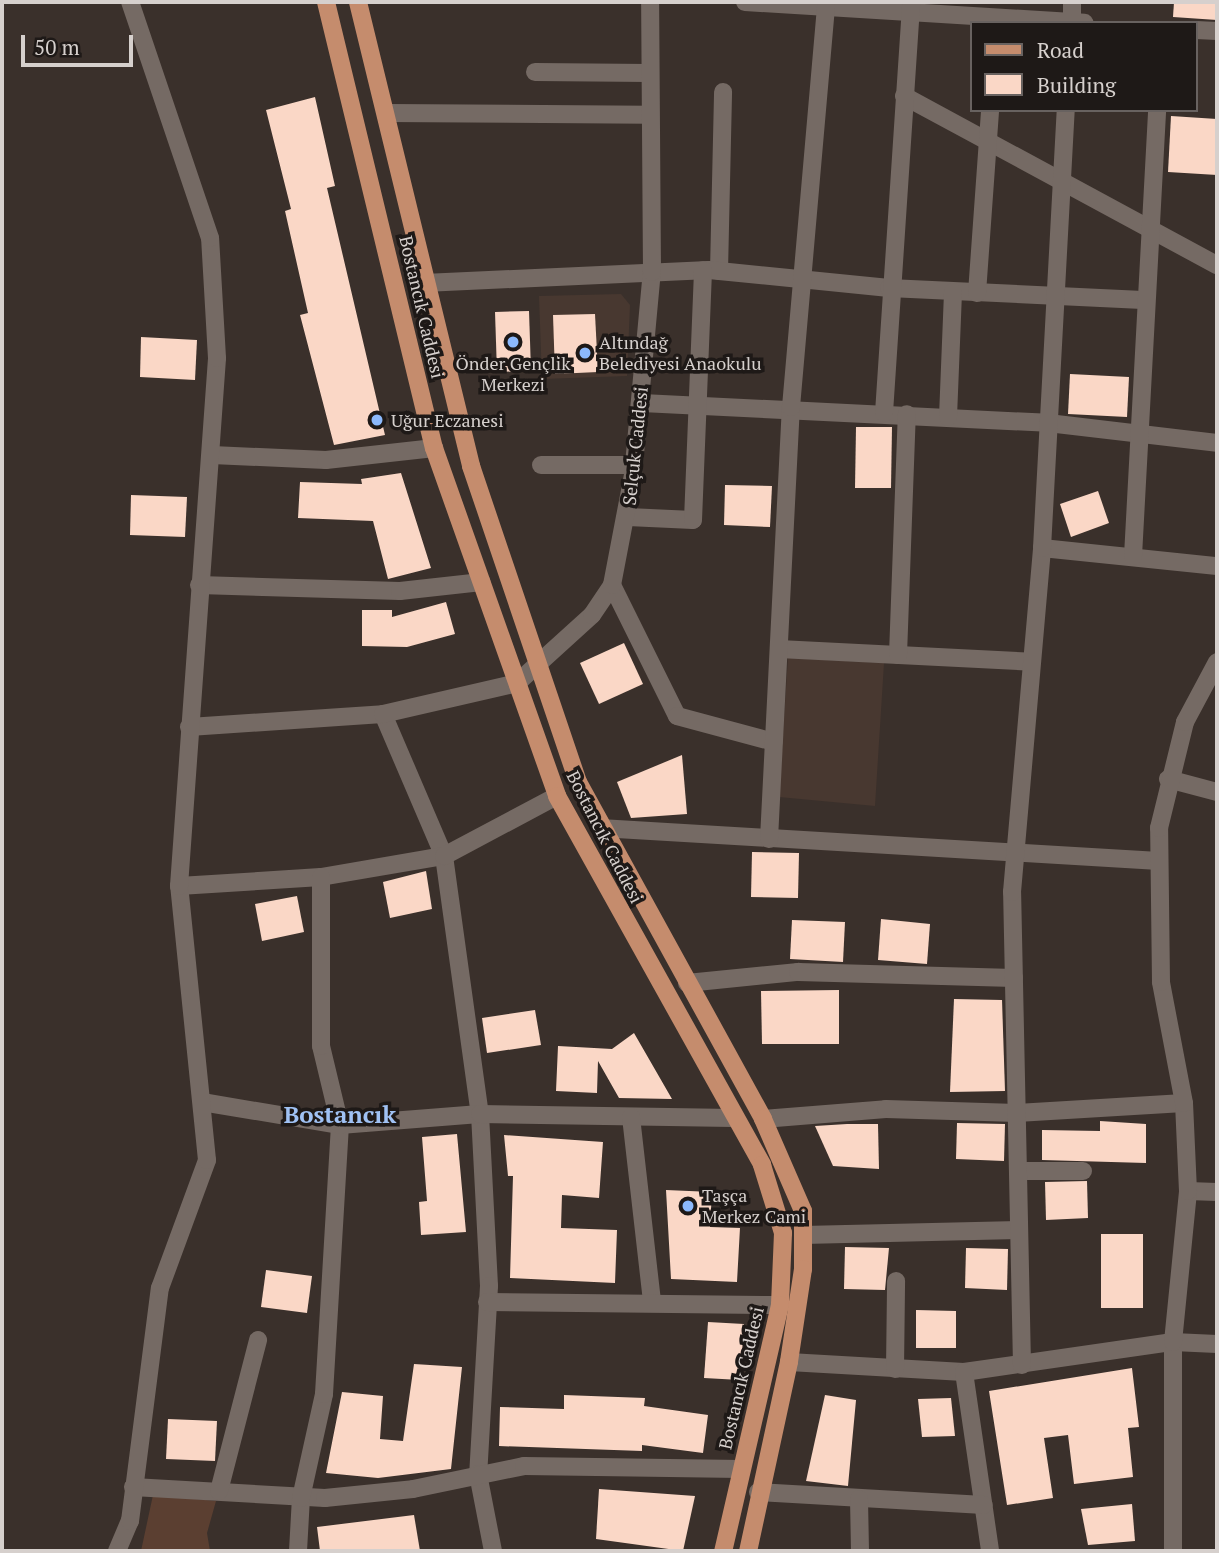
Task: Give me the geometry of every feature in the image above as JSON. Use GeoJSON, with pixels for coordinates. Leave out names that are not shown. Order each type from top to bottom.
{"type":"FeatureCollection","features":[{"type":"Feature","properties":{"kind":"main road","name":"Bostancık Caddesi"},"geometry":{"type":"LineString","coordinates":[[326,2],[434,448],[556,796],[733,1118],[762,1165],[783,1233],[780,1305],[723,1551]]}},
{"type":"Feature","properties":{"kind":"main road","name":"Bostancık Caddesi"},"geometry":{"type":"LineString","coordinates":[[358,2],[387,113],[424,283],[471,466],[539,664],[600,828],[788,1166],[803,1235],[789,1362],[758,1492],[748,1551]]}},
{"type":"Feature","properties":{"kind":"street"},"geometry":{"type":"LineString","coordinates":[[117,1551],[130,1521],[132,1487],[160,1288],[206,1160],[179,886],[199,585],[212,455],[216,306],[210,237],[130,2]]}},
{"type":"Feature","properties":{"kind":"street","name":"Selçuk Caddesi"},"geometry":{"type":"LineString","coordinates":[[517,683],[592,615],[612,585],[628,517],[642,403],[652,272],[648,115],[650,2]]}},
{"type":"Feature","properties":{"kind":"street"},"geometry":{"type":"LineString","coordinates":[[745,2],[826,7],[911,7],[996,20],[1034,21]]}},
{"type":"Feature","properties":{"kind":"street"},"geometry":{"type":"LineString","coordinates":[[1072,2],[1072,21]]}},
{"type":"Feature","properties":{"kind":"street"},"geometry":{"type":"LineString","coordinates":[[769,839],[791,407],[826,7]]}},
{"type":"Feature","properties":{"kind":"street"},"geometry":{"type":"LineString","coordinates":[[884,413],[889,288],[911,7]]}},
{"type":"Feature","properties":{"kind":"street"},"geometry":{"type":"LineString","coordinates":[[1198,30],[1217,31]]}},
{"type":"Feature","properties":{"kind":"street"},"geometry":{"type":"LineString","coordinates":[[535,72],[649,73]]}},
{"type":"Feature","properties":{"kind":"street"},"geometry":{"type":"LineString","coordinates":[[628,517],[693,520],[697,405],[711,271],[723,92]]}},
{"type":"Feature","properties":{"kind":"street"},"geometry":{"type":"LineString","coordinates":[[904,96],[987,145],[1217,265]]}},
{"type":"Feature","properties":{"kind":"street"},"geometry":{"type":"LineString","coordinates":[[977,293],[990,112]]}},
{"type":"Feature","properties":{"kind":"street"},"geometry":{"type":"LineString","coordinates":[[1021,1365],[1014,978],[1016,854],[1042,548],[1066,112]]}},
{"type":"Feature","properties":{"kind":"street"},"geometry":{"type":"LineString","coordinates":[[1133,556],[1143,300],[1157,112]]}},
{"type":"Feature","properties":{"kind":"street"},"geometry":{"type":"LineString","coordinates":[[387,113],[648,115]]}},
{"type":"Feature","properties":{"kind":"street"},"geometry":{"type":"LineString","coordinates":[[424,283],[711,271],[889,288],[1143,300]]}},
{"type":"Feature","properties":{"kind":"street"},"geometry":{"type":"LineString","coordinates":[[948,417],[953,292]]}},
{"type":"Feature","properties":{"kind":"street"},"geometry":{"type":"LineString","coordinates":[[642,403],[791,407],[1138,429],[1217,443]]}},
{"type":"Feature","properties":{"kind":"street"},"geometry":{"type":"LineString","coordinates":[[898,655],[907,414]]}},
{"type":"Feature","properties":{"kind":"street"},"geometry":{"type":"LineString","coordinates":[[212,455],[326,460],[434,448]]}},
{"type":"Feature","properties":{"kind":"street"},"geometry":{"type":"LineString","coordinates":[[541,465],[635,465]]}},
{"type":"Feature","properties":{"kind":"street"},"geometry":{"type":"LineString","coordinates":[[1042,548],[1217,566]]}},
{"type":"Feature","properties":{"kind":"street"},"geometry":{"type":"LineString","coordinates":[[199,585],[400,591],[482,582]]}},
{"type":"Feature","properties":{"kind":"street"},"geometry":{"type":"LineString","coordinates":[[612,585],[677,716],[774,742]]}},
{"type":"Feature","properties":{"kind":"street"},"geometry":{"type":"LineString","coordinates":[[779,649],[1032,662]]}},
{"type":"Feature","properties":{"kind":"street"},"geometry":{"type":"LineString","coordinates":[[1173,1551],[1173,1342],[1188,1191],[1184,1103],[1161,982],[1159,861],[1168,779],[1185,722],[1217,662]]}},
{"type":"Feature","properties":{"kind":"street"},"geometry":{"type":"LineString","coordinates":[[189,727],[383,714],[517,683]]}},
{"type":"Feature","properties":{"kind":"street"},"geometry":{"type":"LineString","coordinates":[[383,714],[444,856],[480,1114],[488,1182],[488,1302],[478,1474],[493,1551]]}},
{"type":"Feature","properties":{"kind":"street"},"geometry":{"type":"LineString","coordinates":[[1168,779],[1217,792]]}},
{"type":"Feature","properties":{"kind":"street"},"geometry":{"type":"LineString","coordinates":[[179,886],[321,877],[444,856],[556,796]]}},
{"type":"Feature","properties":{"kind":"street"},"geometry":{"type":"LineString","coordinates":[[600,828],[1159,861]]}},
{"type":"Feature","properties":{"kind":"street"},"geometry":{"type":"LineString","coordinates":[[298,1551],[301,1497],[324,1394],[340,1125],[321,1046],[321,877]]}},
{"type":"Feature","properties":{"kind":"street"},"geometry":{"type":"LineString","coordinates":[[687,983],[798,972],[1014,978]]}},
{"type":"Feature","properties":{"kind":"street"},"geometry":{"type":"LineString","coordinates":[[202,1102],[340,1125],[480,1114],[733,1118]]}},
{"type":"Feature","properties":{"kind":"street"},"geometry":{"type":"LineString","coordinates":[[763,1119],[886,1109],[1017,1113],[1184,1103]]}},
{"type":"Feature","properties":{"kind":"street"},"geometry":{"type":"LineString","coordinates":[[631,1117],[652,1301]]}},
{"type":"Feature","properties":{"kind":"street"},"geometry":{"type":"LineString","coordinates":[[1018,1171],[1083,1171]]}},
{"type":"Feature","properties":{"kind":"street"},"geometry":{"type":"LineString","coordinates":[[1188,1191],[1217,1192]]}},
{"type":"Feature","properties":{"kind":"street"},"geometry":{"type":"LineString","coordinates":[[803,1235],[1019,1230]]}},
{"type":"Feature","properties":{"kind":"street"},"geometry":{"type":"LineString","coordinates":[[895,1369],[896,1281]]}},
{"type":"Feature","properties":{"kind":"street"},"geometry":{"type":"LineString","coordinates":[[488,1302],[652,1301],[780,1305]]}},
{"type":"Feature","properties":{"kind":"street"},"geometry":{"type":"LineString","coordinates":[[219,1491],[258,1340]]}},
{"type":"Feature","properties":{"kind":"street"},"geometry":{"type":"LineString","coordinates":[[789,1362],[964,1372],[1173,1342],[1217,1344]]}},
{"type":"Feature","properties":{"kind":"street"},"geometry":{"type":"LineString","coordinates":[[964,1372],[990,1551]]}},
{"type":"Feature","properties":{"kind":"street"},"geometry":{"type":"LineString","coordinates":[[132,1487],[301,1497],[413,1489],[478,1474],[547,1465],[741,1469]]}},
{"type":"Feature","properties":{"kind":"street"},"geometry":{"type":"LineString","coordinates":[[758,1492],[984,1505]]}},
{"type":"Feature","properties":{"kind":"street"},"geometry":{"type":"LineString","coordinates":[[859,1499],[860,1551]]}},
{"type":"Feature","properties":{"kind":"shaded area","name":"Altındağ Belediyesi Anaokulu"},"geometry":{"type":"Polygon","coordinates":[[[621,294],[630,305],[627,376],[542,379],[539,296],[621,294]]]}},
{"type":"Feature","properties":{"kind":"shaded area"},"geometry":{"type":"Polygon","coordinates":[[[788,658],[884,663],[875,806],[779,797],[788,658]]]}},
{"type":"Feature","properties":{"kind":"shaded area"},"geometry":{"type":"Polygon","coordinates":[[[153,1495],[216,1501],[207,1533],[210,1551],[141,1551],[153,1495]]]}},
{"type":"Feature","properties":{"kind":"building"},"geometry":{"type":"Polygon","coordinates":[[[1174,2],[1217,2],[1217,20],[1173,17],[1174,2]]]}},
{"type":"Feature","properties":{"kind":"building"},"geometry":{"type":"Polygon","coordinates":[[[315,97],[335,186],[327,188],[385,435],[334,445],[300,315],[308,313],[285,211],[291,209],[266,110],[315,97]]]}},
{"type":"Feature","properties":{"kind":"building"},"geometry":{"type":"Polygon","coordinates":[[[1171,116],[1217,119],[1217,175],[1168,172],[1171,116]]]}},
{"type":"Feature","properties":{"kind":"building","name":"Önder Gençlik Merkezi"},"geometry":{"type":"Polygon","coordinates":[[[529,311],[531,371],[497,372],[495,312],[529,311]]]}},
{"type":"Feature","properties":{"kind":"building"},"geometry":{"type":"Polygon","coordinates":[[[595,314],[598,372],[555,374],[553,315],[595,314]]]}},
{"type":"Feature","properties":{"kind":"building"},"geometry":{"type":"Polygon","coordinates":[[[141,337],[197,340],[195,380],[140,377],[141,337]]]}},
{"type":"Feature","properties":{"kind":"building"},"geometry":{"type":"Polygon","coordinates":[[[1070,374],[1129,377],[1127,417],[1068,414],[1070,374]]]}},
{"type":"Feature","properties":{"kind":"building"},"geometry":{"type":"Polygon","coordinates":[[[856,427],[892,427],[891,488],[855,488],[856,427]]]}},
{"type":"Feature","properties":{"kind":"building"},"geometry":{"type":"Polygon","coordinates":[[[401,473],[431,568],[388,579],[373,521],[298,518],[300,482],[362,484],[361,479],[401,473]]]}},
{"type":"Feature","properties":{"kind":"building"},"geometry":{"type":"Polygon","coordinates":[[[725,485],[772,486],[770,527],[724,525],[725,485]]]}},
{"type":"Feature","properties":{"kind":"building"},"geometry":{"type":"Polygon","coordinates":[[[1098,491],[1109,523],[1071,537],[1060,504],[1098,491]]]}},
{"type":"Feature","properties":{"kind":"building"},"geometry":{"type":"Polygon","coordinates":[[[131,495],[187,497],[185,537],[130,535],[131,495]]]}},
{"type":"Feature","properties":{"kind":"building"},"geometry":{"type":"Polygon","coordinates":[[[446,602],[455,634],[407,647],[362,646],[362,610],[392,610],[392,617],[446,602]]]}},
{"type":"Feature","properties":{"kind":"building"},"geometry":{"type":"Polygon","coordinates":[[[624,643],[643,684],[599,704],[580,663],[624,643]]]}},
{"type":"Feature","properties":{"kind":"building"},"geometry":{"type":"Polygon","coordinates":[[[682,755],[687,814],[631,818],[617,782],[682,755]]]}},
{"type":"Feature","properties":{"kind":"building"},"geometry":{"type":"Polygon","coordinates":[[[752,852],[799,853],[798,898],[751,897],[752,852]]]}},
{"type":"Feature","properties":{"kind":"building"},"geometry":{"type":"Polygon","coordinates":[[[426,871],[432,909],[390,918],[383,882],[426,871]]]}},
{"type":"Feature","properties":{"kind":"building"},"geometry":{"type":"Polygon","coordinates":[[[297,896],[304,932],[262,941],[255,904],[297,896]]]}},
{"type":"Feature","properties":{"kind":"building"},"geometry":{"type":"Polygon","coordinates":[[[881,919],[930,924],[927,964],[878,960],[881,919]]]}},
{"type":"Feature","properties":{"kind":"building"},"geometry":{"type":"Polygon","coordinates":[[[792,920],[845,922],[843,962],[790,959],[792,920]]]}},
{"type":"Feature","properties":{"kind":"building"},"geometry":{"type":"Polygon","coordinates":[[[839,990],[839,1044],[762,1044],[761,991],[839,990]]]}},
{"type":"Feature","properties":{"kind":"building"},"geometry":{"type":"Polygon","coordinates":[[[954,999],[1002,1000],[1005,1091],[950,1092],[954,999]]]}},
{"type":"Feature","properties":{"kind":"building"},"geometry":{"type":"Polygon","coordinates":[[[535,1010],[541,1045],[487,1053],[482,1018],[535,1010]]]}},
{"type":"Feature","properties":{"kind":"building"},"geometry":{"type":"Polygon","coordinates":[[[634,1033],[672,1099],[619,1098],[598,1061],[597,1093],[556,1091],[558,1046],[612,1049],[634,1033]]]}},
{"type":"Feature","properties":{"kind":"building"},"geometry":{"type":"Polygon","coordinates":[[[1100,1121],[1146,1124],[1146,1163],[1042,1160],[1042,1130],[1100,1131],[1100,1121]]]}},
{"type":"Feature","properties":{"kind":"building"},"geometry":{"type":"Polygon","coordinates":[[[957,1123],[1005,1124],[1004,1161],[956,1159],[957,1123]]]}},
{"type":"Feature","properties":{"kind":"building"},"geometry":{"type":"Polygon","coordinates":[[[878,1124],[879,1169],[833,1166],[815,1126],[878,1124]]]}},
{"type":"Feature","properties":{"kind":"building"},"geometry":{"type":"Polygon","coordinates":[[[457,1134],[466,1232],[421,1235],[419,1202],[427,1201],[422,1137],[457,1134]]]}},
{"type":"Feature","properties":{"kind":"building"},"geometry":{"type":"Polygon","coordinates":[[[504,1135],[603,1142],[599,1198],[562,1195],[561,1228],[617,1230],[615,1283],[510,1278],[513,1176],[508,1176],[504,1135]]]}},
{"type":"Feature","properties":{"kind":"building"},"geometry":{"type":"Polygon","coordinates":[[[1087,1181],[1088,1218],[1046,1220],[1045,1182],[1087,1181]]]}},
{"type":"Feature","properties":{"kind":"building"},"geometry":{"type":"Polygon","coordinates":[[[666,1190],[712,1192],[710,1227],[740,1228],[737,1282],[671,1279],[666,1190]]]}},
{"type":"Feature","properties":{"kind":"building"},"geometry":{"type":"Polygon","coordinates":[[[1101,1234],[1143,1234],[1143,1308],[1101,1308],[1101,1234]]]}},
{"type":"Feature","properties":{"kind":"building"},"geometry":{"type":"Polygon","coordinates":[[[845,1247],[889,1248],[885,1290],[844,1289],[845,1247]]]}},
{"type":"Feature","properties":{"kind":"building"},"geometry":{"type":"Polygon","coordinates":[[[966,1248],[1008,1249],[1007,1290],[965,1288],[966,1248]]]}},
{"type":"Feature","properties":{"kind":"building"},"geometry":{"type":"Polygon","coordinates":[[[266,1270],[312,1276],[307,1313],[261,1307],[266,1270]]]}},
{"type":"Feature","properties":{"kind":"building"},"geometry":{"type":"Polygon","coordinates":[[[916,1310],[956,1311],[956,1348],[916,1348],[916,1310]]]}},
{"type":"Feature","properties":{"kind":"building"},"geometry":{"type":"Polygon","coordinates":[[[708,1322],[744,1324],[740,1380],[704,1378],[708,1322]]]}},
{"type":"Feature","properties":{"kind":"building"},"geometry":{"type":"Polygon","coordinates":[[[414,1364],[462,1367],[451,1469],[378,1478],[326,1473],[342,1392],[383,1396],[380,1439],[403,1441],[414,1364]]]}},
{"type":"Feature","properties":{"kind":"building"},"geometry":{"type":"Polygon","coordinates":[[[1132,1368],[1139,1427],[1128,1428],[1133,1477],[1074,1484],[1068,1435],[1044,1438],[1053,1498],[1007,1505],[989,1391],[1132,1368]]]}},
{"type":"Feature","properties":{"kind":"building"},"geometry":{"type":"Polygon","coordinates":[[[564,1395],[645,1398],[644,1406],[708,1415],[703,1453],[642,1445],[642,1451],[499,1446],[500,1407],[564,1409],[564,1395]]]}},
{"type":"Feature","properties":{"kind":"building"},"geometry":{"type":"Polygon","coordinates":[[[825,1395],[856,1400],[848,1486],[806,1481],[825,1395]]]}},
{"type":"Feature","properties":{"kind":"building"},"geometry":{"type":"Polygon","coordinates":[[[951,1398],[955,1436],[922,1437],[918,1399],[951,1398]]]}},
{"type":"Feature","properties":{"kind":"building"},"geometry":{"type":"Polygon","coordinates":[[[168,1419],[217,1421],[215,1461],[166,1459],[168,1419]]]}},
{"type":"Feature","properties":{"kind":"building"},"geometry":{"type":"Polygon","coordinates":[[[599,1489],[695,1496],[683,1551],[596,1539],[599,1489]]]}},
{"type":"Feature","properties":{"kind":"building"},"geometry":{"type":"Polygon","coordinates":[[[1132,1504],[1135,1541],[1088,1545],[1081,1509],[1132,1504]]]}},
{"type":"Feature","properties":{"kind":"building"},"geometry":{"type":"Polygon","coordinates":[[[414,1515],[420,1551],[320,1551],[317,1527],[414,1515]]]}},
{"type":"Feature","properties":{"kind":"place","name":"Önder Gençlik Merkezi"},"geometry":{"type":"Point","coordinates":[513,342]}},
{"type":"Feature","properties":{"kind":"place","name":"Altındağ Belediyesi Anaokulu"},"geometry":{"type":"Point","coordinates":[585,353]}},
{"type":"Feature","properties":{"kind":"place","name":"Uğur Eczanesi"},"geometry":{"type":"Point","coordinates":[377,420]}},
{"type":"Feature","properties":{"kind":"place","name":"Taşça Merkez Cami"},"geometry":{"type":"Point","coordinates":[688,1206]}},
{"type":"Feature","properties":{"kind":"district","name":"Bostancık"},"geometry":{"type":"Point","coordinates":[340,1115]}}]}
